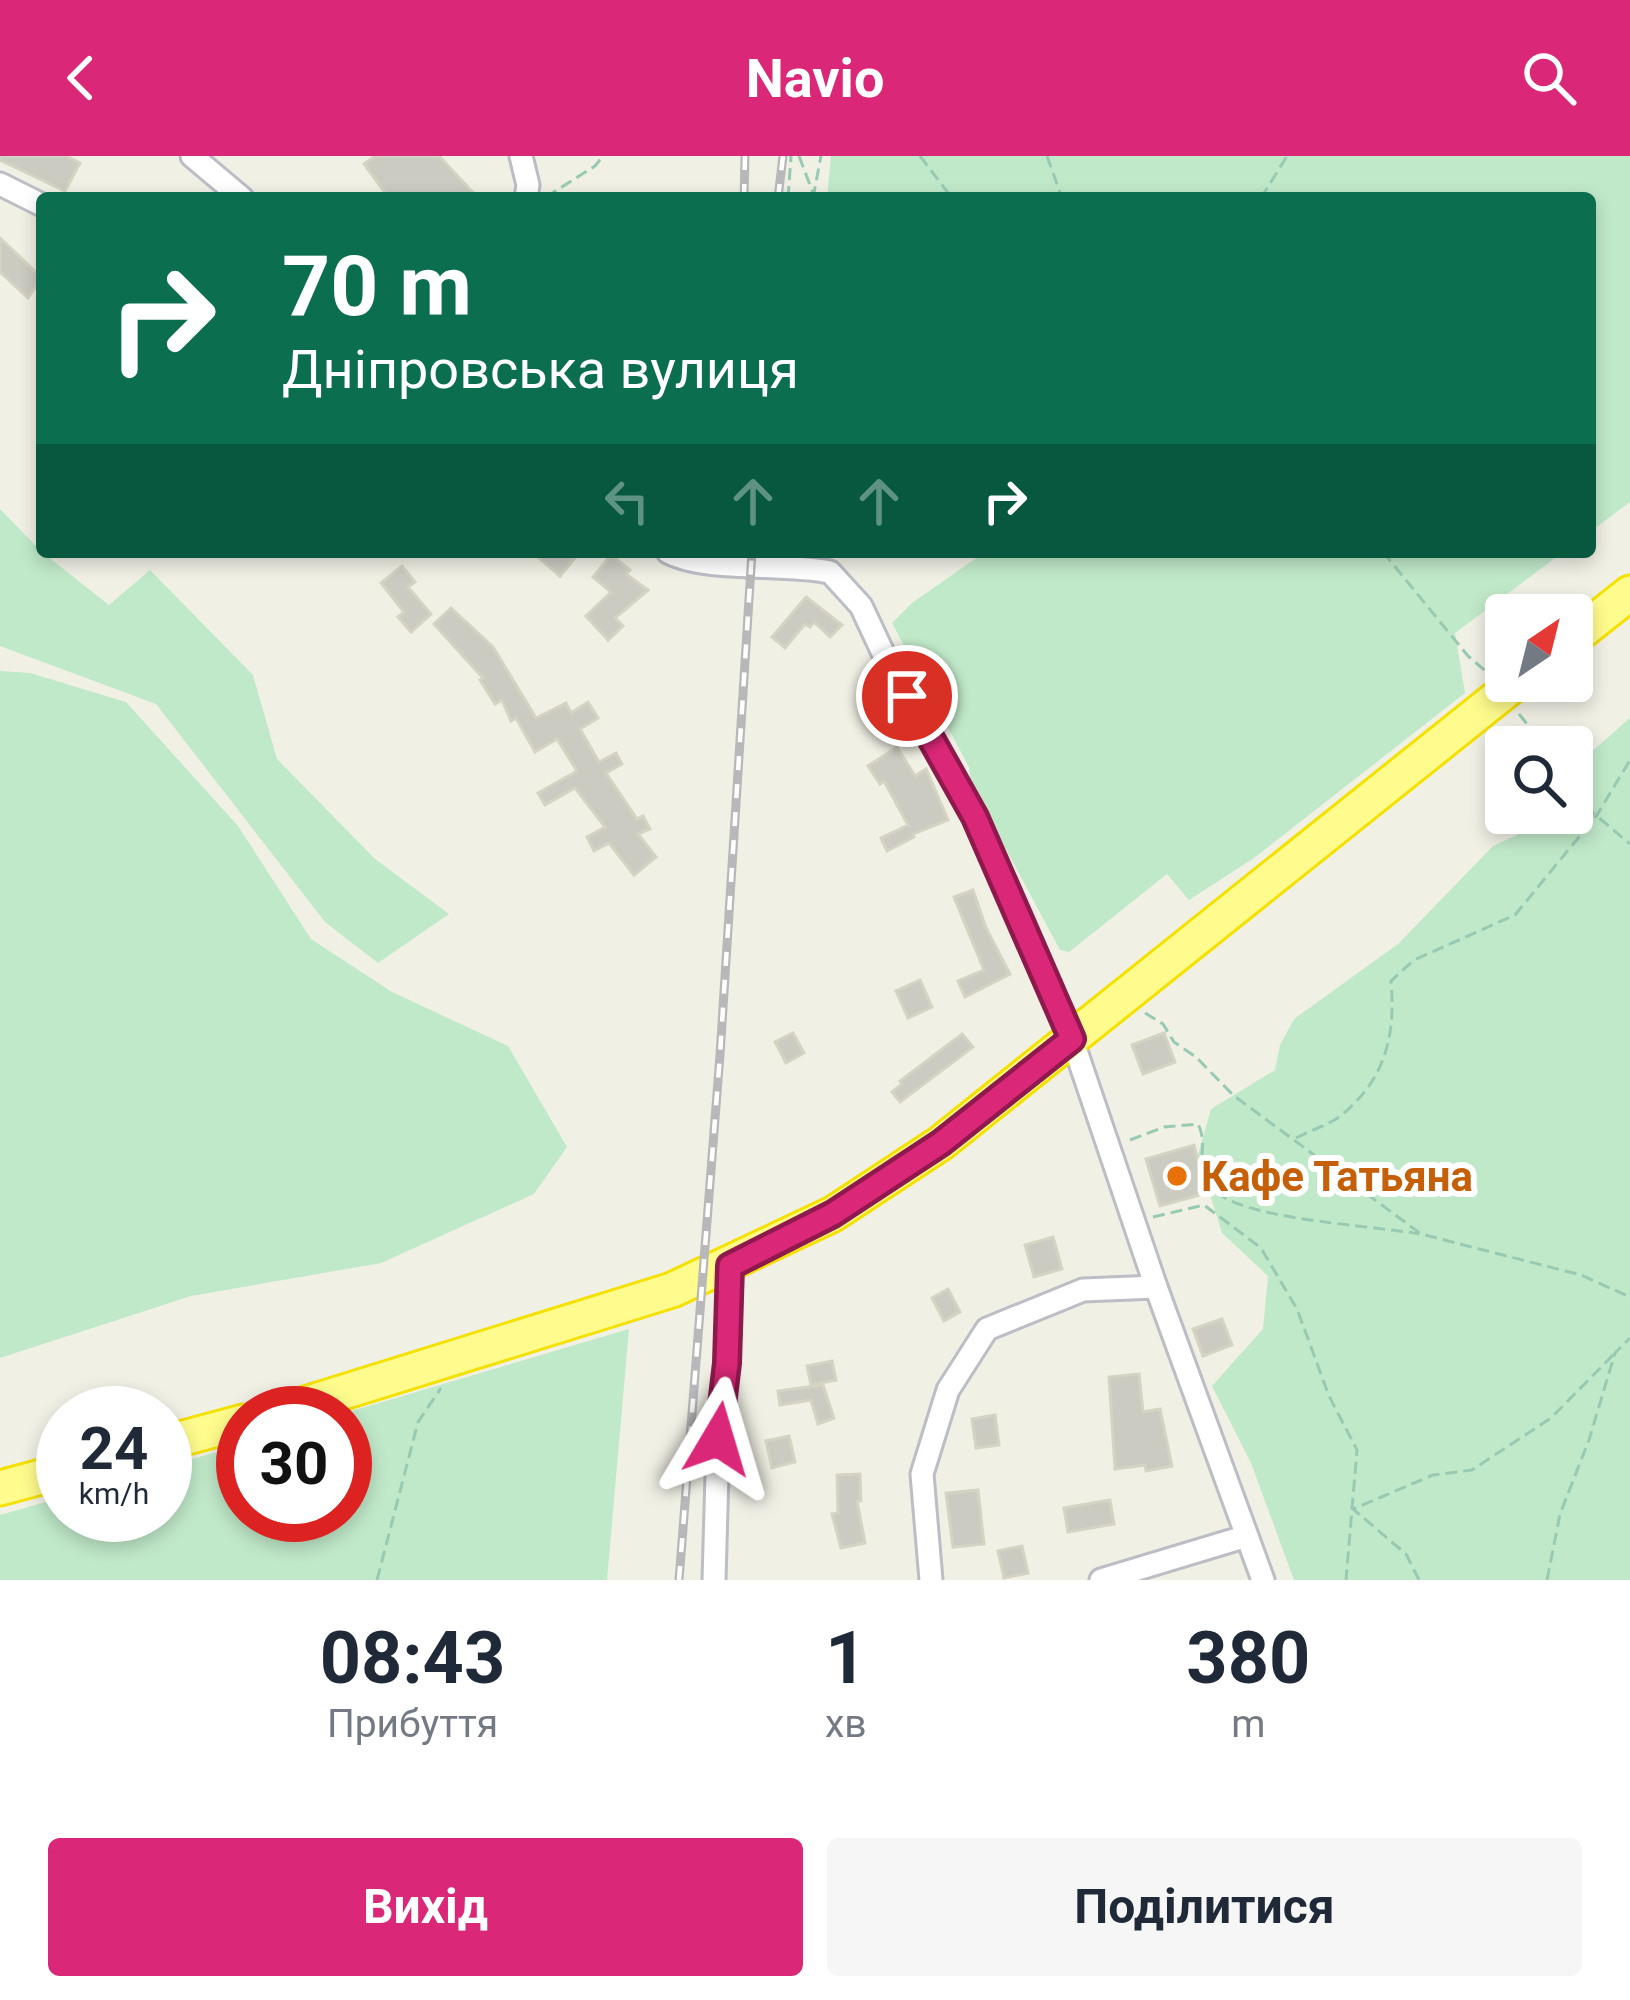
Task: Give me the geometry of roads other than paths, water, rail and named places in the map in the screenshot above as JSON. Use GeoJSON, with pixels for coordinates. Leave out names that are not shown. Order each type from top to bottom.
{"type":"FeatureCollection","features":[{"type":"Feature","properties":{"kind":"highway"},"geometry":{"type":"LineString","coordinates":[[1593,622],[1630,593]]}},
{"type":"Feature","properties":{"kind":"highway"},"geometry":{"type":"LineString","coordinates":[[364,1386],[627,1305],[730,1266],[833,1214],[923,1155],[1491,702]]}},
{"type":"Feature","properties":{"kind":"highway"},"geometry":{"type":"LineString","coordinates":[[0,1488],[36,1478]]}},
{"type":"Feature","properties":{"kind":"street"},"geometry":{"type":"LineString","coordinates":[[192,156],[235,192]]}},
{"type":"Feature","properties":{"kind":"street"},"geometry":{"type":"LineString","coordinates":[[521,156],[527,192]]}},
{"type":"Feature","properties":{"kind":"street"},"geometry":{"type":"LineString","coordinates":[[0,184],[36,202]]}},
{"type":"Feature","properties":{"kind":"street"},"geometry":{"type":"LineString","coordinates":[[687,558],[830,572],[861,607],[975,817],[1072,1039],[1263,1580]]}},
{"type":"Feature","properties":{"kind":"street"},"geometry":{"type":"LineString","coordinates":[[714,1580],[730,1266]]}},
{"type":"Feature","properties":{"kind":"street"},"geometry":{"type":"LineString","coordinates":[[931,1580],[922,1474],[948,1390],[987,1329],[1083,1290],[1156,1287]]}},
{"type":"Feature","properties":{"kind":"street"},"geometry":{"type":"LineString","coordinates":[[1101,1580],[1246,1536]]}},
{"type":"Feature","properties":{"kind":"railway"},"geometry":{"type":"LineString","coordinates":[[744,192],[745,156]]}},
{"type":"Feature","properties":{"kind":"railway"},"geometry":{"type":"LineString","coordinates":[[779,192],[783,156]]}},
{"type":"Feature","properties":{"kind":"railway"},"geometry":{"type":"LineString","coordinates":[[679,1580],[720,1055],[752,558]]}},
{"type":"Feature","properties":{"kind":"place","name":"Кафе Татьяна"},"geometry":{"type":"Point","coordinates":[1177,1176]}}]}
